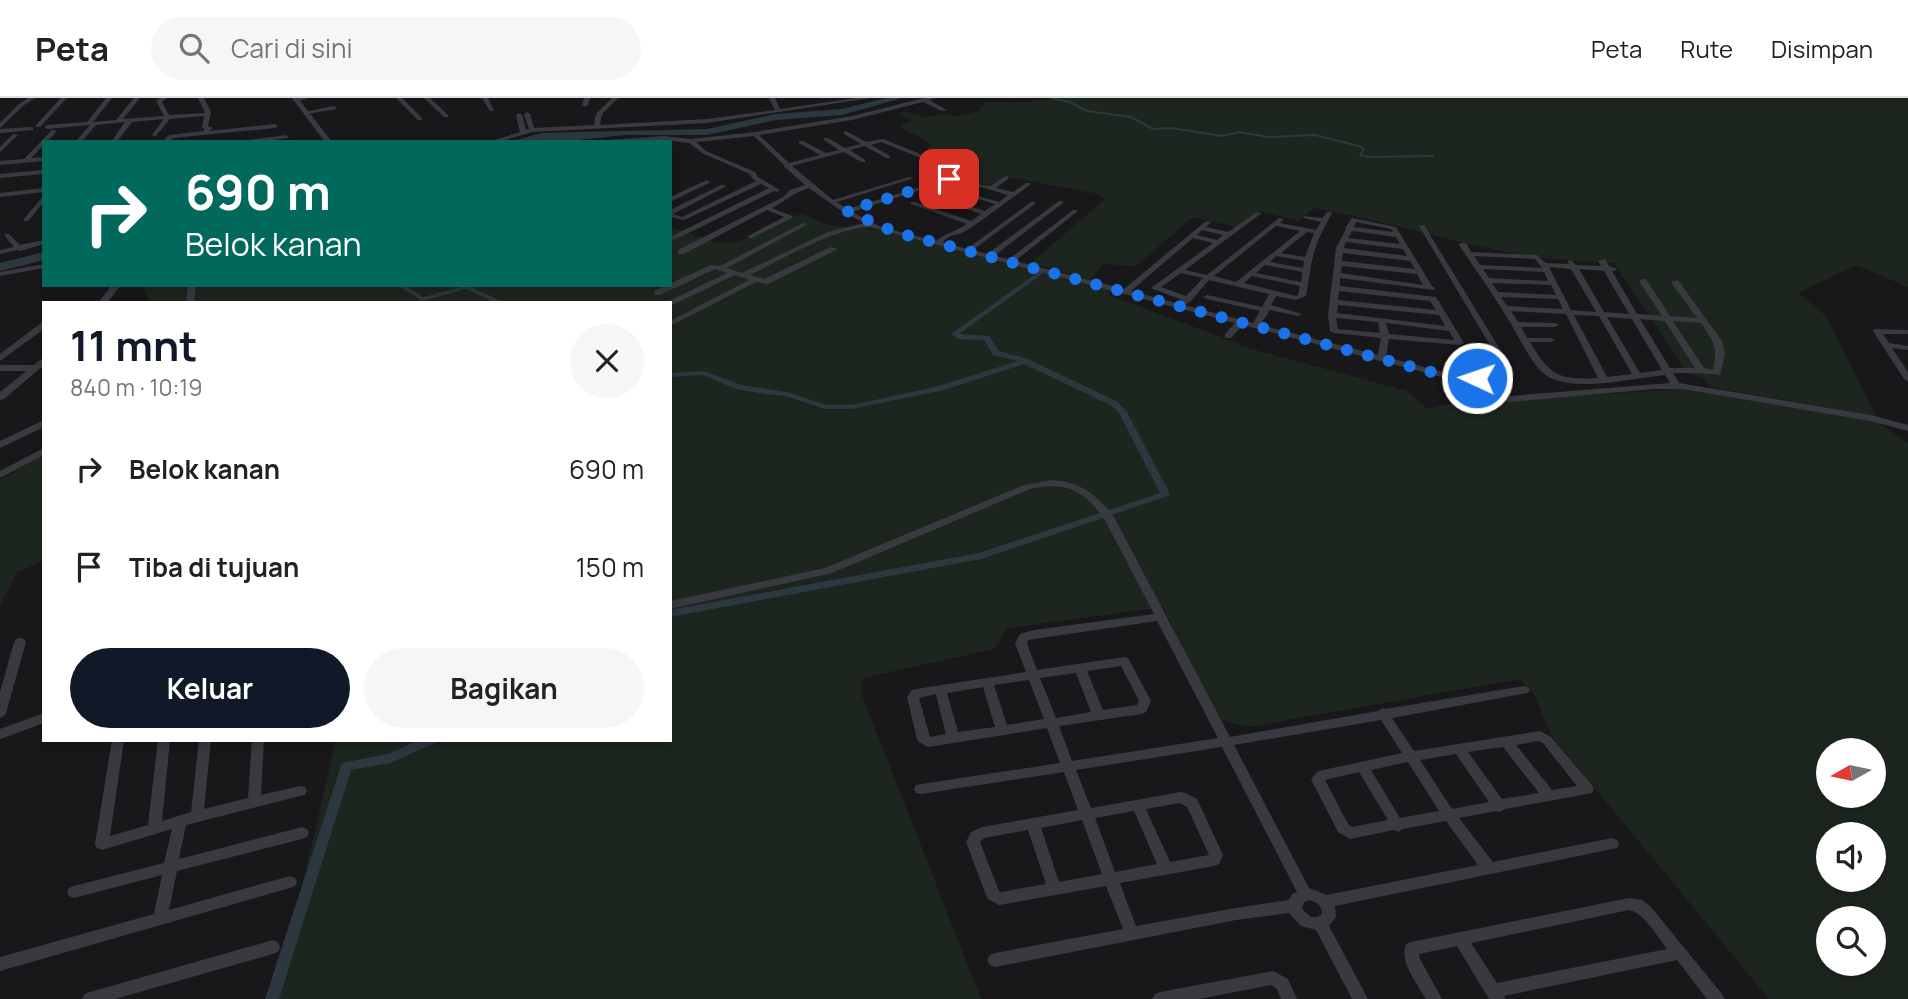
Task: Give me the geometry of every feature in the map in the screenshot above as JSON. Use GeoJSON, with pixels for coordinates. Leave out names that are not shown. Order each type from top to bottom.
{"type":"FeatureCollection","features":[{"type":"Feature","properties":{"kind":"street"},"geometry":{"type":"LineString","coordinates":[[0,113],[32,98]]}},
{"type":"Feature","properties":{"kind":"street"},"geometry":{"type":"LineString","coordinates":[[35,127],[64,98]]}},
{"type":"Feature","properties":{"kind":"street"},"geometry":{"type":"LineString","coordinates":[[42,153],[30,156],[71,98]]}},
{"type":"Feature","properties":{"kind":"street"},"geometry":{"type":"LineString","coordinates":[[79,140],[109,98]]}},
{"type":"Feature","properties":{"kind":"street"},"geometry":{"type":"LineString","coordinates":[[119,120],[137,98]]}},
{"type":"Feature","properties":{"kind":"street"},"geometry":{"type":"LineString","coordinates":[[164,98],[159,102],[167,117]]}},
{"type":"Feature","properties":{"kind":"street"},"geometry":{"type":"LineString","coordinates":[[201,98],[208,114],[205,127]]}},
{"type":"Feature","properties":{"kind":"street"},"geometry":{"type":"LineString","coordinates":[[296,99],[305,98]]}},
{"type":"Feature","properties":{"kind":"street"},"geometry":{"type":"LineString","coordinates":[[399,98],[420,119]]}},
{"type":"Feature","properties":{"kind":"street"},"geometry":{"type":"LineString","coordinates":[[427,98],[446,116]]}},
{"type":"Feature","properties":{"kind":"street"},"geometry":{"type":"LineString","coordinates":[[485,98],[492,110]]}},
{"type":"Feature","properties":{"kind":"street"},"geometry":{"type":"LineString","coordinates":[[597,126],[599,114],[615,98]]}},
{"type":"Feature","properties":{"kind":"street"},"geometry":{"type":"LineString","coordinates":[[772,98],[778,111]]}},
{"type":"Feature","properties":{"kind":"street"},"geometry":{"type":"LineString","coordinates":[[792,98],[797,109]]}},
{"type":"Feature","properties":{"kind":"street"},"geometry":{"type":"LineString","coordinates":[[789,115],[797,109],[868,98]]}},
{"type":"Feature","properties":{"kind":"street"},"geometry":{"type":"LineString","coordinates":[[296,99],[328,140]]}},
{"type":"Feature","properties":{"kind":"street"},"geometry":{"type":"LineString","coordinates":[[628,140],[656,138],[691,141],[799,128],[928,99],[944,110]]}},
{"type":"Feature","properties":{"kind":"street"},"geometry":{"type":"LineString","coordinates":[[0,129],[21,105]]}},
{"type":"Feature","properties":{"kind":"street"},"geometry":{"type":"LineString","coordinates":[[307,112],[334,108]]}},
{"type":"Feature","properties":{"kind":"street"},"geometry":{"type":"LineString","coordinates":[[0,129],[49,128],[141,117],[126,111]]}},
{"type":"Feature","properties":{"kind":"street"},"geometry":{"type":"LineString","coordinates":[[498,140],[532,130],[696,122],[778,111],[789,115],[799,128]]}},
{"type":"Feature","properties":{"kind":"street"},"geometry":{"type":"LineString","coordinates":[[92,123],[208,114]]}},
{"type":"Feature","properties":{"kind":"street"},"geometry":{"type":"LineString","coordinates":[[527,114],[532,130]]}},
{"type":"Feature","properties":{"kind":"street"},"geometry":{"type":"LineString","coordinates":[[519,115],[523,131]]}},
{"type":"Feature","properties":{"kind":"street"},"geometry":{"type":"LineString","coordinates":[[155,135],[167,117]]}},
{"type":"Feature","properties":{"kind":"street"},"geometry":{"type":"LineString","coordinates":[[115,140],[130,120]]}},
{"type":"Feature","properties":{"kind":"street"},"geometry":{"type":"LineString","coordinates":[[167,140],[171,136],[275,126]]}},
{"type":"Feature","properties":{"kind":"street"},"geometry":{"type":"LineString","coordinates":[[253,140],[258,128]]}},
{"type":"Feature","properties":{"kind":"street"},"geometry":{"type":"LineString","coordinates":[[846,133],[888,157]]}},
{"type":"Feature","properties":{"kind":"street"},"geometry":{"type":"LineString","coordinates":[[755,134],[807,186],[871,224],[1126,292],[1203,317],[1240,323],[1475,383],[1503,399],[1675,385]]}},
{"type":"Feature","properties":{"kind":"street"},"geometry":{"type":"LineString","coordinates":[[0,150],[15,135]]}},
{"type":"Feature","properties":{"kind":"street"},"geometry":{"type":"LineString","coordinates":[[261,140],[286,137]]}},
{"type":"Feature","properties":{"kind":"street"},"geometry":{"type":"LineString","coordinates":[[825,139],[863,161]]}},
{"type":"Feature","properties":{"kind":"street"},"geometry":{"type":"LineString","coordinates":[[786,166],[882,140],[933,161]]}},
{"type":"Feature","properties":{"kind":"street"},"geometry":{"type":"LineString","coordinates":[[691,141],[704,152],[753,173],[760,182],[791,192]]}},
{"type":"Feature","properties":{"kind":"street"},"geometry":{"type":"LineString","coordinates":[[801,142],[825,155]]}},
{"type":"Feature","properties":{"kind":"street"},"geometry":{"type":"LineString","coordinates":[[0,163],[42,159]]}},
{"type":"Feature","properties":{"kind":"street"},"geometry":{"type":"LineString","coordinates":[[0,176],[42,172]]}},
{"type":"Feature","properties":{"kind":"street"},"geometry":{"type":"LineString","coordinates":[[20,180],[26,173]]}},
{"type":"Feature","properties":{"kind":"street"},"geometry":{"type":"LineString","coordinates":[[847,211],[947,180],[929,174]]}},
{"type":"Feature","properties":{"kind":"street"},"geometry":{"type":"LineString","coordinates":[[832,202],[911,178]]}},
{"type":"Feature","properties":{"kind":"street"},"geometry":{"type":"LineString","coordinates":[[991,188],[1006,178]]}},
{"type":"Feature","properties":{"kind":"street"},"geometry":{"type":"LineString","coordinates":[[672,199],[707,182]]}},
{"type":"Feature","properties":{"kind":"street"},"geometry":{"type":"LineString","coordinates":[[672,224],[760,182]]}},
{"type":"Feature","properties":{"kind":"street"},"geometry":{"type":"LineString","coordinates":[[937,243],[973,224],[1028,184]]}},
{"type":"Feature","properties":{"kind":"street"},"geometry":{"type":"LineString","coordinates":[[979,185],[1013,194]]}},
{"type":"Feature","properties":{"kind":"street"},"geometry":{"type":"LineString","coordinates":[[672,213],[723,186]]}},
{"type":"Feature","properties":{"kind":"street"},"geometry":{"type":"LineString","coordinates":[[681,252],[767,208],[791,192],[807,186]]}},
{"type":"Feature","properties":{"kind":"street"},"geometry":{"type":"LineString","coordinates":[[0,201],[3,194],[13,187]]}},
{"type":"Feature","properties":{"kind":"street"},"geometry":{"type":"LineString","coordinates":[[882,187],[898,195]]}},
{"type":"Feature","properties":{"kind":"street"},"geometry":{"type":"LineString","coordinates":[[672,239],[774,188]]}},
{"type":"Feature","properties":{"kind":"street"},"geometry":{"type":"LineString","coordinates":[[3,194],[42,190]]}},
{"type":"Feature","properties":{"kind":"street"},"geometry":{"type":"LineString","coordinates":[[958,191],[1000,204]]}},
{"type":"Feature","properties":{"kind":"street"},"geometry":{"type":"LineString","coordinates":[[938,198],[986,214]]}},
{"type":"Feature","properties":{"kind":"street"},"geometry":{"type":"LineString","coordinates":[[26,220],[42,200]]}},
{"type":"Feature","properties":{"kind":"street"},"geometry":{"type":"LineString","coordinates":[[989,256],[1061,202]]}},
{"type":"Feature","properties":{"kind":"street"},"geometry":{"type":"LineString","coordinates":[[913,203],[973,224]]}},
{"type":"Feature","properties":{"kind":"street"},"geometry":{"type":"LineString","coordinates":[[968,251],[1033,204]]}},
{"type":"Feature","properties":{"kind":"street"},"geometry":{"type":"LineString","coordinates":[[750,237],[790,217],[767,208]]}},
{"type":"Feature","properties":{"kind":"street"},"geometry":{"type":"LineString","coordinates":[[1010,262],[1075,211]]}},
{"type":"Feature","properties":{"kind":"street"},"geometry":{"type":"LineString","coordinates":[[1188,299],[1155,289],[1259,213]]}},
{"type":"Feature","properties":{"kind":"street"},"geometry":{"type":"LineString","coordinates":[[1018,214],[1059,224]]}},
{"type":"Feature","properties":{"kind":"street"},"geometry":{"type":"LineString","coordinates":[[672,215],[682,219]]}},
{"type":"Feature","properties":{"kind":"street"},"geometry":{"type":"LineString","coordinates":[[1182,271],[1237,290],[1299,298],[1305,285],[1308,260],[1318,232],[1327,217],[1306,217]]}},
{"type":"Feature","properties":{"kind":"street"},"geometry":{"type":"LineString","coordinates":[[1354,219],[1394,228],[1404,247],[1458,343],[1334,331],[1332,315],[1340,250],[1354,219]]}},
{"type":"Feature","properties":{"kind":"street"},"geometry":{"type":"LineString","coordinates":[[1178,307],[1207,278],[1278,221],[1318,232]]}},
{"type":"Feature","properties":{"kind":"street"},"geometry":{"type":"LineString","coordinates":[[1126,292],[1208,222]]}},
{"type":"Feature","properties":{"kind":"street"},"geometry":{"type":"LineString","coordinates":[[722,268],[805,224]]}},
{"type":"Feature","properties":{"kind":"street"},"geometry":{"type":"LineString","coordinates":[[672,303],[830,233],[871,224]]}},
{"type":"Feature","properties":{"kind":"street"},"geometry":{"type":"LineString","coordinates":[[1422,226],[1508,369],[1480,373],[1475,383]]}},
{"type":"Feature","properties":{"kind":"street"},"geometry":{"type":"LineString","coordinates":[[1201,228],[1248,246]]}},
{"type":"Feature","properties":{"kind":"street"},"geometry":{"type":"LineString","coordinates":[[1232,303],[1237,290],[1251,274],[1306,229]]}},
{"type":"Feature","properties":{"kind":"street"},"geometry":{"type":"LineString","coordinates":[[7,235],[20,249]]}},
{"type":"Feature","properties":{"kind":"street"},"geometry":{"type":"LineString","coordinates":[[1192,236],[1224,239]]}},
{"type":"Feature","properties":{"kind":"street"},"geometry":{"type":"LineString","coordinates":[[1343,240],[1404,247]]}},
{"type":"Feature","properties":{"kind":"street"},"geometry":{"type":"LineString","coordinates":[[777,241],[819,256]]}},
{"type":"Feature","properties":{"kind":"street"},"geometry":{"type":"LineString","coordinates":[[0,252],[42,243]]}},
{"type":"Feature","properties":{"kind":"street"},"geometry":{"type":"LineString","coordinates":[[1182,244],[1206,250]]}},
{"type":"Feature","properties":{"kind":"street"},"geometry":{"type":"LineString","coordinates":[[1463,245],[1547,372],[1556,378],[1585,382],[1665,371],[1699,370],[1717,373],[1721,354],[1718,341],[1675,282]]}},
{"type":"Feature","properties":{"kind":"street"},"geometry":{"type":"LineString","coordinates":[[672,286],[714,267],[765,282],[834,249]]}},
{"type":"Feature","properties":{"kind":"street"},"geometry":{"type":"LineString","coordinates":[[1340,250],[1411,259]]}},
{"type":"Feature","properties":{"kind":"street"},"geometry":{"type":"LineString","coordinates":[[1275,254],[1308,260]]}},
{"type":"Feature","properties":{"kind":"street"},"geometry":{"type":"LineString","coordinates":[[1469,254],[1537,257],[1603,378]]}},
{"type":"Feature","properties":{"kind":"street"},"geometry":{"type":"LineString","coordinates":[[1264,263],[1306,271]]}},
{"type":"Feature","properties":{"kind":"street"},"geometry":{"type":"LineString","coordinates":[[1338,263],[1418,272]]}},
{"type":"Feature","properties":{"kind":"street"},"geometry":{"type":"LineString","coordinates":[[1477,267],[1545,268],[1572,263],[1607,266],[1675,385]]}},
{"type":"Feature","properties":{"kind":"street"},"geometry":{"type":"LineString","coordinates":[[1572,263],[1600,314],[1641,374],[1675,385],[1871,418],[1908,428]]}},
{"type":"Feature","properties":{"kind":"street"},"geometry":{"type":"LineString","coordinates":[[0,274],[42,267]]}},
{"type":"Feature","properties":{"kind":"street"},"geometry":{"type":"LineString","coordinates":[[1251,274],[1305,285]]}},
{"type":"Feature","properties":{"kind":"street"},"geometry":{"type":"LineString","coordinates":[[1337,275],[1428,286]]}},
{"type":"Feature","properties":{"kind":"street"},"geometry":{"type":"LineString","coordinates":[[672,323],[754,280]]}},
{"type":"Feature","properties":{"kind":"street"},"geometry":{"type":"LineString","coordinates":[[1486,280],[1552,283]]}},
{"type":"Feature","properties":{"kind":"street"},"geometry":{"type":"LineString","coordinates":[[1643,281],[1699,370]]}},
{"type":"Feature","properties":{"kind":"street"},"geometry":{"type":"LineString","coordinates":[[104,301],[115,287]]}},
{"type":"Feature","properties":{"kind":"street"},"geometry":{"type":"LineString","coordinates":[[657,293],[670,287]]}},
{"type":"Feature","properties":{"kind":"street"},"geometry":{"type":"LineString","coordinates":[[1335,288],[1435,300]]}},
{"type":"Feature","properties":{"kind":"street"},"geometry":{"type":"LineString","coordinates":[[1255,327],[1274,293]]}},
{"type":"Feature","properties":{"kind":"street"},"geometry":{"type":"LineString","coordinates":[[1496,294],[1559,298]]}},
{"type":"Feature","properties":{"kind":"street"},"geometry":{"type":"LineString","coordinates":[[1207,297],[1298,314]]}},
{"type":"Feature","properties":{"kind":"street"},"geometry":{"type":"LineString","coordinates":[[1334,302],[1443,313]]}},
{"type":"Feature","properties":{"kind":"street"},"geometry":{"type":"LineString","coordinates":[[1505,308],[1704,321]]}},
{"type":"Feature","properties":{"kind":"street"},"geometry":{"type":"LineString","coordinates":[[1332,315],[1452,329]]}},
{"type":"Feature","properties":{"kind":"street"},"geometry":{"type":"LineString","coordinates":[[1381,320],[1384,336],[1382,359]]}},
{"type":"Feature","properties":{"kind":"street"},"geometry":{"type":"LineString","coordinates":[[1228,336],[1240,323]]}},
{"type":"Feature","properties":{"kind":"street"},"geometry":{"type":"LineString","coordinates":[[1516,324],[1555,325]]}},
{"type":"Feature","properties":{"kind":"street"},"geometry":{"type":"LineString","coordinates":[[0,358],[42,326]]}},
{"type":"Feature","properties":{"kind":"street"},"geometry":{"type":"LineString","coordinates":[[1908,332],[1877,331],[1908,379]]}},
{"type":"Feature","properties":{"kind":"street"},"geometry":{"type":"LineString","coordinates":[[1526,340],[1551,340]]}},
{"type":"Feature","properties":{"kind":"street"},"geometry":{"type":"LineString","coordinates":[[1886,345],[1908,348]]}},
{"type":"Feature","properties":{"kind":"street"},"geometry":{"type":"LineString","coordinates":[[0,397],[42,362]]}},
{"type":"Feature","properties":{"kind":"street"},"geometry":{"type":"LineString","coordinates":[[1897,362],[1908,363]]}},
{"type":"Feature","properties":{"kind":"street"},"geometry":{"type":"LineString","coordinates":[[0,368],[34,368]]}},
{"type":"Feature","properties":{"kind":"street"},"geometry":{"type":"LineString","coordinates":[[0,445],[42,424]]}},
{"type":"Feature","properties":{"kind":"street"},"geometry":{"type":"LineString","coordinates":[[0,475],[42,452]]}},
{"type":"Feature","properties":{"kind":"street"},"geometry":{"type":"LineString","coordinates":[[672,605],[828,570],[1027,487],[1055,481],[1075,486],[1103,509],[1305,894]]}},
{"type":"Feature","properties":{"kind":"street"},"geometry":{"type":"LineString","coordinates":[[1132,934],[1021,643],[1028,635],[1161,617]]}},
{"type":"Feature","properties":{"kind":"street"},"geometry":{"type":"LineString","coordinates":[[0,713],[20,642]]}},
{"type":"Feature","properties":{"kind":"street"},"geometry":{"type":"LineString","coordinates":[[1124,661],[1145,701],[1145,706],[1142,709],[1099,716],[924,741],[912,697],[916,693],[1080,667],[1124,661]]}},
{"type":"Feature","properties":{"kind":"street"},"geometry":{"type":"LineString","coordinates":[[1080,667],[1099,716]]}},
{"type":"Feature","properties":{"kind":"street"},"geometry":{"type":"LineString","coordinates":[[986,681],[1002,730]]}},
{"type":"Feature","properties":{"kind":"street"},"geometry":{"type":"LineString","coordinates":[[940,688],[953,738]]}},
{"type":"Feature","properties":{"kind":"street"},"geometry":{"type":"LineString","coordinates":[[921,789],[1226,742],[1524,690]]}},
{"type":"Feature","properties":{"kind":"street"},"geometry":{"type":"LineString","coordinates":[[1383,713],[1449,815],[1488,867]]}},
{"type":"Feature","properties":{"kind":"street"},"geometry":{"type":"LineString","coordinates":[[0,734],[42,719]]}},
{"type":"Feature","properties":{"kind":"street"},"geometry":{"type":"LineString","coordinates":[[1543,737],[1587,789],[1398,826],[1354,833],[1346,831],[1319,782],[1319,777],[1412,756],[1543,737]]}},
{"type":"Feature","properties":{"kind":"street"},"geometry":{"type":"LineString","coordinates":[[118,742],[102,844],[155,827],[300,791]]}},
{"type":"Feature","properties":{"kind":"street"},"geometry":{"type":"LineString","coordinates":[[155,827],[164,742]]}},
{"type":"Feature","properties":{"kind":"street"},"geometry":{"type":"LineString","coordinates":[[197,816],[205,742]]}},
{"type":"Feature","properties":{"kind":"street"},"geometry":{"type":"LineString","coordinates":[[254,802],[258,742]]}},
{"type":"Feature","properties":{"kind":"street"},"geometry":{"type":"LineString","coordinates":[[1507,742],[1550,797]]}},
{"type":"Feature","properties":{"kind":"street"},"geometry":{"type":"LineString","coordinates":[[1459,749],[1500,807]]}},
{"type":"Feature","properties":{"kind":"street"},"geometry":{"type":"LineString","coordinates":[[1362,767],[1398,826]]}},
{"type":"Feature","properties":{"kind":"street"},"geometry":{"type":"LineString","coordinates":[[1181,797],[1189,799],[1216,855],[1211,860],[996,898],[973,842],[975,836],[1138,805],[1181,797]]}},
{"type":"Feature","properties":{"kind":"street"},"geometry":{"type":"LineString","coordinates":[[1138,805],[1165,867]]}},
{"type":"Feature","properties":{"kind":"street"},"geometry":{"type":"LineString","coordinates":[[160,919],[180,821]]}},
{"type":"Feature","properties":{"kind":"street"},"geometry":{"type":"LineString","coordinates":[[1033,824],[1054,888]]}},
{"type":"Feature","properties":{"kind":"street"},"geometry":{"type":"LineString","coordinates":[[74,892],[302,833]]}},
{"type":"Feature","properties":{"kind":"street"},"geometry":{"type":"LineString","coordinates":[[1325,902],[1612,844]]}},
{"type":"Feature","properties":{"kind":"street"},"geometry":{"type":"LineString","coordinates":[[0,964],[290,881]]}},
{"type":"Feature","properties":{"kind":"street"},"geometry":{"type":"LineString","coordinates":[[1305,894],[1316,895],[1329,909],[1329,917],[1320,924],[1305,922],[1297,915],[1294,906],[1297,898],[1305,894]]}},
{"type":"Feature","properties":{"kind":"street"},"geometry":{"type":"LineString","coordinates":[[1434,999],[1409,951],[1411,949],[1629,904],[1646,911],[1717,999]]}},
{"type":"Feature","properties":{"kind":"street"},"geometry":{"type":"LineString","coordinates":[[995,960],[1236,914],[1294,906]]}},
{"type":"Feature","properties":{"kind":"street"},"geometry":{"type":"LineString","coordinates":[[1320,924],[1360,999]]}},
{"type":"Feature","properties":{"kind":"street"},"geometry":{"type":"LineString","coordinates":[[1460,938],[1496,995],[1679,953]]}},
{"type":"Feature","properties":{"kind":"street"},"geometry":{"type":"LineString","coordinates":[[90,999],[273,947]]}},
{"type":"Feature","properties":{"kind":"street"},"geometry":{"type":"LineString","coordinates":[[1160,999],[1223,992],[1273,978],[1283,984],[1289,999]]}},
{"type":"Feature","properties":{"kind":"shaded area"},"geometry":{"type":"Polygon","coordinates":[[[1058,98],[1908,98],[1908,287],[1856,265],[1798,293],[1826,316],[1876,416],[1710,387],[1704,378],[1688,374],[1614,263],[1515,254],[1314,208],[1299,221],[1260,211],[1236,227],[1193,217],[1136,266],[1104,264],[1090,280],[1031,263],[1105,199],[1099,194],[1014,178],[980,184],[975,181],[981,175],[958,165],[956,161],[959,158],[933,154],[927,148],[930,145],[915,134],[903,130],[901,124],[913,120],[899,114],[904,112],[923,117],[944,114],[959,116],[979,111],[985,103],[1016,103],[1058,98]]]}},
{"type":"Feature","properties":{"kind":"shaded area"},"geometry":{"type":"Polygon","coordinates":[[[803,214],[828,225],[883,231],[1114,289],[1108,295],[1240,346],[1407,391],[1428,409],[1483,396],[1495,401],[1697,388],[1877,422],[1908,443],[1908,999],[1769,999],[1552,736],[1533,693],[1520,679],[1248,727],[1217,719],[1163,607],[1008,628],[994,649],[863,678],[860,690],[981,999],[276,999],[336,742],[672,742],[672,301],[148,301],[143,287],[672,287],[672,228],[722,243],[748,238],[793,216],[803,214]]]}},
{"type":"Feature","properties":{"kind":"shaded area"},"geometry":{"type":"Polygon","coordinates":[[[42,455],[42,562],[17,572],[0,605],[0,480],[42,455]]]}},
{"type":"Feature","properties":{"kind":"waterway"},"geometry":{"type":"LineString","coordinates":[[523,140],[541,136],[577,137],[625,132],[707,132],[776,117],[842,112],[897,98]]}},
{"type":"Feature","properties":{"kind":"waterway"},"geometry":{"type":"LineString","coordinates":[[1052,98],[1070,102],[1087,111],[1131,117],[1153,129],[1171,128],[1222,136],[1239,132],[1268,137],[1315,135],[1359,146],[1364,149],[1360,155],[1368,157],[1433,156]]}},
{"type":"Feature","properties":{"kind":"waterway"},"geometry":{"type":"LineString","coordinates":[[0,267],[42,256]]}},
{"type":"Feature","properties":{"kind":"waterway"},"geometry":{"type":"LineString","coordinates":[[1025,361],[996,353],[986,338],[958,337],[955,334],[1042,272]]}},
{"type":"Feature","properties":{"kind":"waterway"},"geometry":{"type":"LineString","coordinates":[[403,287],[422,299],[467,287]]}},
{"type":"Feature","properties":{"kind":"waterway"},"geometry":{"type":"LineString","coordinates":[[467,287],[498,301]]}},
{"type":"Feature","properties":{"kind":"waterway"},"geometry":{"type":"LineString","coordinates":[[672,375],[704,373],[739,387],[787,394],[825,407],[852,407],[941,388],[1025,361]]}},
{"type":"Feature","properties":{"kind":"waterway"},"geometry":{"type":"LineString","coordinates":[[672,614],[981,556],[1165,494],[1123,412],[1115,404],[1025,361]]}},
{"type":"Feature","properties":{"kind":"waterway"},"geometry":{"type":"LineString","coordinates":[[272,999],[346,766],[390,758],[426,742]]}},
{"type":"Feature","properties":{"kind":"route"},"geometry":{"type":"LineString","coordinates":[[949,179],[847,211],[880,228],[895,232],[1466,381],[1475,383],[1477,378]]}}]}
